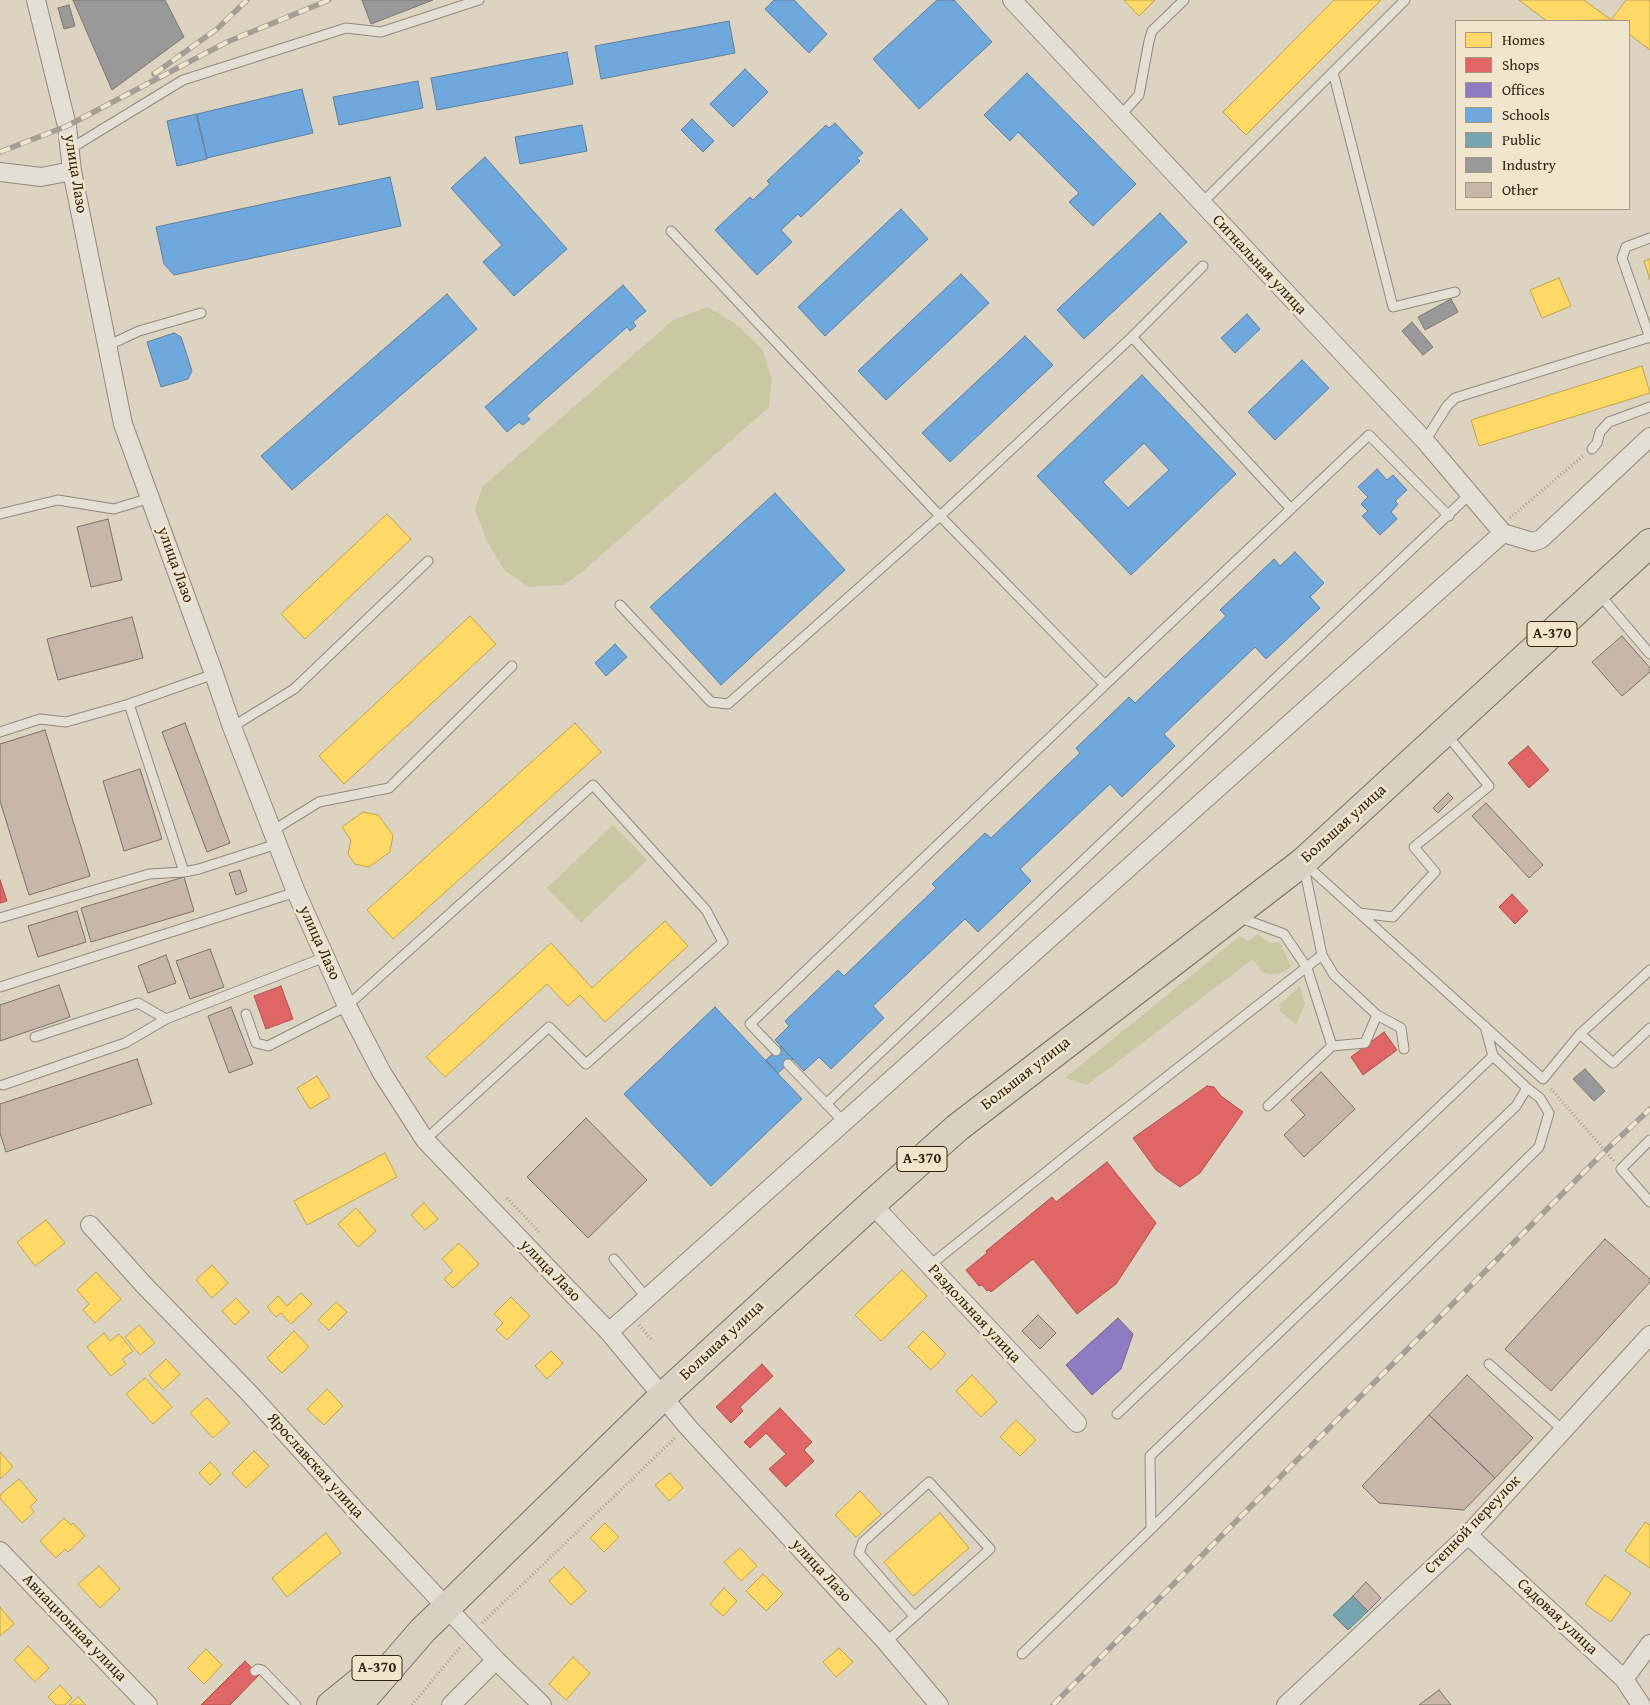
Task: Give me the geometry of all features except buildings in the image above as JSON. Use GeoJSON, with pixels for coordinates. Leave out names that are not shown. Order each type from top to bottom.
{"type":"FeatureCollection","features":[{"type":"Feature","properties":{"kind":"highway","name":"Большая улица"},"geometry":{"type":"LineString","coordinates":[[331,1705],[423,1630],[662,1397],[957,1128],[1303,862],[1650,543]]}},
{"type":"Feature","properties":{"kind":"highway","name":"Большая улица"},"geometry":{"type":"LineString","coordinates":[[358,1705],[423,1630]]}},
{"type":"Feature","properties":{"kind":"street","name":"улица Лазо"},"geometry":{"type":"LineString","coordinates":[[36,0],[67,126],[72,171],[123,424],[232,727],[296,892],[347,1006],[382,1073],[425,1140],[609,1332],[687,1426],[886,1642],[939,1705]]}},
{"type":"Feature","properties":{"kind":"street","name":"Сигнальная улица"},"geometry":{"type":"LineString","coordinates":[[1012,0],[1425,441],[1500,531]]}},
{"type":"Feature","properties":{"kind":"street"},"geometry":{"type":"LineString","coordinates":[[0,172],[41,177],[72,171]]}},
{"type":"Feature","properties":{"kind":"street"},"geometry":{"type":"LineString","coordinates":[[609,1332],[1500,531],[1533,542],[1541,539],[1650,437]]}},
{"type":"Feature","properties":{"kind":"street","name":"Раздольная улица"},"geometry":{"type":"LineString","coordinates":[[872,1204],[1077,1423]]}},
{"type":"Feature","properties":{"kind":"street","name":"Ярославская улица"},"geometry":{"type":"LineString","coordinates":[[90,1225],[144,1285],[250,1394],[496,1660],[542,1705]]}},
{"type":"Feature","properties":{"kind":"street","name":"Степной переулок"},"geometry":{"type":"LineString","coordinates":[[1286,1705],[1468,1535],[1650,1335]]}},
{"type":"Feature","properties":{"kind":"street","name":"Садовая улица"},"geometry":{"type":"LineString","coordinates":[[1468,1535],[1624,1679],[1641,1705]]}},
{"type":"Feature","properties":{"kind":"street","name":"Авиационная улица"},"geometry":{"type":"LineString","coordinates":[[0,1551],[148,1705]]}},
{"type":"Feature","properties":{"kind":"street"},"geometry":{"type":"LineString","coordinates":[[1624,1679],[1650,1644]]}},
{"type":"Feature","properties":{"kind":"street"},"geometry":{"type":"LineString","coordinates":[[451,1705],[496,1660]]}},
{"type":"Feature","properties":{"kind":"lane"},"geometry":{"type":"LineString","coordinates":[[70,149],[183,80],[346,28],[381,32],[479,0]]}},
{"type":"Feature","properties":{"kind":"lane"},"geometry":{"type":"LineString","coordinates":[[1120,116],[1139,95],[1152,32],[1184,0]]}},
{"type":"Feature","properties":{"kind":"lane"},"geometry":{"type":"LineString","coordinates":[[1202,203],[1405,0]]}},
{"type":"Feature","properties":{"kind":"lane"},"geometry":{"type":"LineString","coordinates":[[1333,72],[1393,308],[1455,292]]}},
{"type":"Feature","properties":{"kind":"lane"},"geometry":{"type":"LineString","coordinates":[[671,231],[940,516],[1105,685]]}},
{"type":"Feature","properties":{"kind":"lane"},"geometry":{"type":"LineString","coordinates":[[1425,441],[1447,406],[1455,398],[1650,338],[1622,258],[1626,247],[1650,238]]}},
{"type":"Feature","properties":{"kind":"lane"},"geometry":{"type":"LineString","coordinates":[[620,604],[712,702],[728,704],[940,516],[1132,337],[1203,266]]}},
{"type":"Feature","properties":{"kind":"lane"},"geometry":{"type":"LineString","coordinates":[[107,346],[139,331],[201,313]]}},
{"type":"Feature","properties":{"kind":"lane"},"geometry":{"type":"LineString","coordinates":[[1132,337],[1291,509]]}},
{"type":"Feature","properties":{"kind":"lane"},"geometry":{"type":"LineString","coordinates":[[1592,448],[1600,432],[1609,422],[1650,408]]}},
{"type":"Feature","properties":{"kind":"lane"},"geometry":{"type":"LineString","coordinates":[[776,1051],[750,1024],[1369,435],[1449,516]]}},
{"type":"Feature","properties":{"kind":"lane"},"geometry":{"type":"LineString","coordinates":[[826,1104],[1469,495]]}},
{"type":"Feature","properties":{"kind":"lane"},"geometry":{"type":"LineString","coordinates":[[0,514],[58,500],[114,509],[150,498]]}},
{"type":"Feature","properties":{"kind":"lane"},"geometry":{"type":"LineString","coordinates":[[232,727],[294,689],[428,561]]}},
{"type":"Feature","properties":{"kind":"lane"},"geometry":{"type":"LineString","coordinates":[[1597,592],[1650,654]]}},
{"type":"Feature","properties":{"kind":"lane"},"geometry":{"type":"LineString","coordinates":[[0,918],[150,874],[199,869],[275,838],[319,802],[389,788],[512,666]]}},
{"type":"Feature","properties":{"kind":"lane"},"geometry":{"type":"LineString","coordinates":[[0,732],[40,719],[66,722],[129,704],[214,674]]}},
{"type":"Feature","properties":{"kind":"lane"},"geometry":{"type":"LineString","coordinates":[[129,704],[184,872]]}},
{"type":"Feature","properties":{"kind":"lane"},"geometry":{"type":"LineString","coordinates":[[1360,913],[1393,917],[1435,872],[1414,847],[1489,786],[1445,733]]}},
{"type":"Feature","properties":{"kind":"lane"},"geometry":{"type":"LineString","coordinates":[[246,1014],[256,1043],[268,1046],[347,1006],[593,785],[706,910],[723,942],[586,1064],[550,1027],[425,1140]]}},
{"type":"Feature","properties":{"kind":"lane"},"geometry":{"type":"LineString","coordinates":[[1303,862],[1543,1079],[1580,1034],[1650,970]]}},
{"type":"Feature","properties":{"kind":"lane"},"geometry":{"type":"LineString","coordinates":[[1303,862],[1322,955],[1334,975],[1377,1014],[1401,1028],[1404,1049]]}},
{"type":"Feature","properties":{"kind":"lane"},"geometry":{"type":"LineString","coordinates":[[0,987],[296,892]]}},
{"type":"Feature","properties":{"kind":"lane"},"geometry":{"type":"LineString","coordinates":[[1233,916],[1284,934],[1307,968],[1332,1046]]}},
{"type":"Feature","properties":{"kind":"lane"},"geometry":{"type":"LineString","coordinates":[[929,1266],[1322,955]]}},
{"type":"Feature","properties":{"kind":"lane"},"geometry":{"type":"LineString","coordinates":[[3,1085],[125,1043],[166,1019],[325,957]]}},
{"type":"Feature","properties":{"kind":"lane"},"geometry":{"type":"LineString","coordinates":[[36,1037],[138,1003],[166,1019]]}},
{"type":"Feature","properties":{"kind":"lane"},"geometry":{"type":"LineString","coordinates":[[1268,1106],[1332,1046],[1365,1043],[1377,1014]]}},
{"type":"Feature","properties":{"kind":"lane"},"geometry":{"type":"LineString","coordinates":[[1022,1654],[1152,1529],[1539,1147],[1549,1113],[1540,1098],[1493,1056],[1485,1026]]}},
{"type":"Feature","properties":{"kind":"lane"},"geometry":{"type":"LineString","coordinates":[[1580,1034],[1613,1063],[1650,1028]]}},
{"type":"Feature","properties":{"kind":"lane"},"geometry":{"type":"LineString","coordinates":[[1117,1414],[1493,1056]]}},
{"type":"Feature","properties":{"kind":"lane"},"geometry":{"type":"LineString","coordinates":[[788,1064],[844,1122]]}},
{"type":"Feature","properties":{"kind":"lane"},"geometry":{"type":"LineString","coordinates":[[1152,1529],[1150,1456],[1516,1106],[1527,1088]]}},
{"type":"Feature","properties":{"kind":"lane"},"geometry":{"type":"LineString","coordinates":[[1650,1140],[1621,1169],[1650,1202]]}},
{"type":"Feature","properties":{"kind":"lane"},"geometry":{"type":"LineString","coordinates":[[614,1259],[647,1298]]}},
{"type":"Feature","properties":{"kind":"lane"},"geometry":{"type":"LineString","coordinates":[[1489,1364],[1564,1431]]}},
{"type":"Feature","properties":{"kind":"lane"},"geometry":{"type":"LineString","coordinates":[[886,1642],[990,1549],[929,1482],[863,1542],[859,1553],[914,1616]]}},
{"type":"Feature","properties":{"kind":"lane"},"geometry":{"type":"LineString","coordinates":[[255,1671],[258,1669],[262,1670],[296,1705]]}},
{"type":"Feature","properties":{"kind":"path"},"geometry":{"type":"LineString","coordinates":[[1500,531],[1592,448]]}},
{"type":"Feature","properties":{"kind":"path"},"geometry":{"type":"LineString","coordinates":[[1543,1079],[1621,1169]]}},
{"type":"Feature","properties":{"kind":"path"},"geometry":{"type":"LineString","coordinates":[[507,1198],[540,1233]]}},
{"type":"Feature","properties":{"kind":"path"},"geometry":{"type":"LineString","coordinates":[[412,1705],[471,1633],[687,1426]]}},
{"type":"Feature","properties":{"kind":"shaded area"},"geometry":{"type":"Polygon","coordinates":[[[707,307],[735,323],[763,350],[772,380],[769,407],[581,573],[564,585],[529,587],[504,570],[487,541],[475,510],[482,487],[673,320],[707,307]]]}},
{"type":"Feature","properties":{"kind":"shaded area"},"geometry":{"type":"Polygon","coordinates":[[[613,825],[647,860],[581,923],[547,888],[613,825]]]}},
{"type":"Feature","properties":{"kind":"shaded area"},"geometry":{"type":"Polygon","coordinates":[[[1258,934],[1269,943],[1280,942],[1291,967],[1279,974],[1268,974],[1262,972],[1253,959],[1087,1085],[1065,1078],[1240,936],[1248,941],[1258,934]]]}},
{"type":"Feature","properties":{"kind":"shaded area"},"geometry":{"type":"Polygon","coordinates":[[[1300,986],[1305,1004],[1296,1025],[1280,1011],[1279,1005],[1300,986]]]}},
{"type":"Feature","properties":{"kind":"railway"},"geometry":{"type":"LineString","coordinates":[[154,74],[217,29],[247,0]]}},
{"type":"Feature","properties":{"kind":"railway"},"geometry":{"type":"LineString","coordinates":[[0,152],[67,126],[227,42],[329,0]]}},
{"type":"Feature","properties":{"kind":"railway"},"geometry":{"type":"LineString","coordinates":[[1053,1705],[1605,1151],[1650,1109]]}}]}
